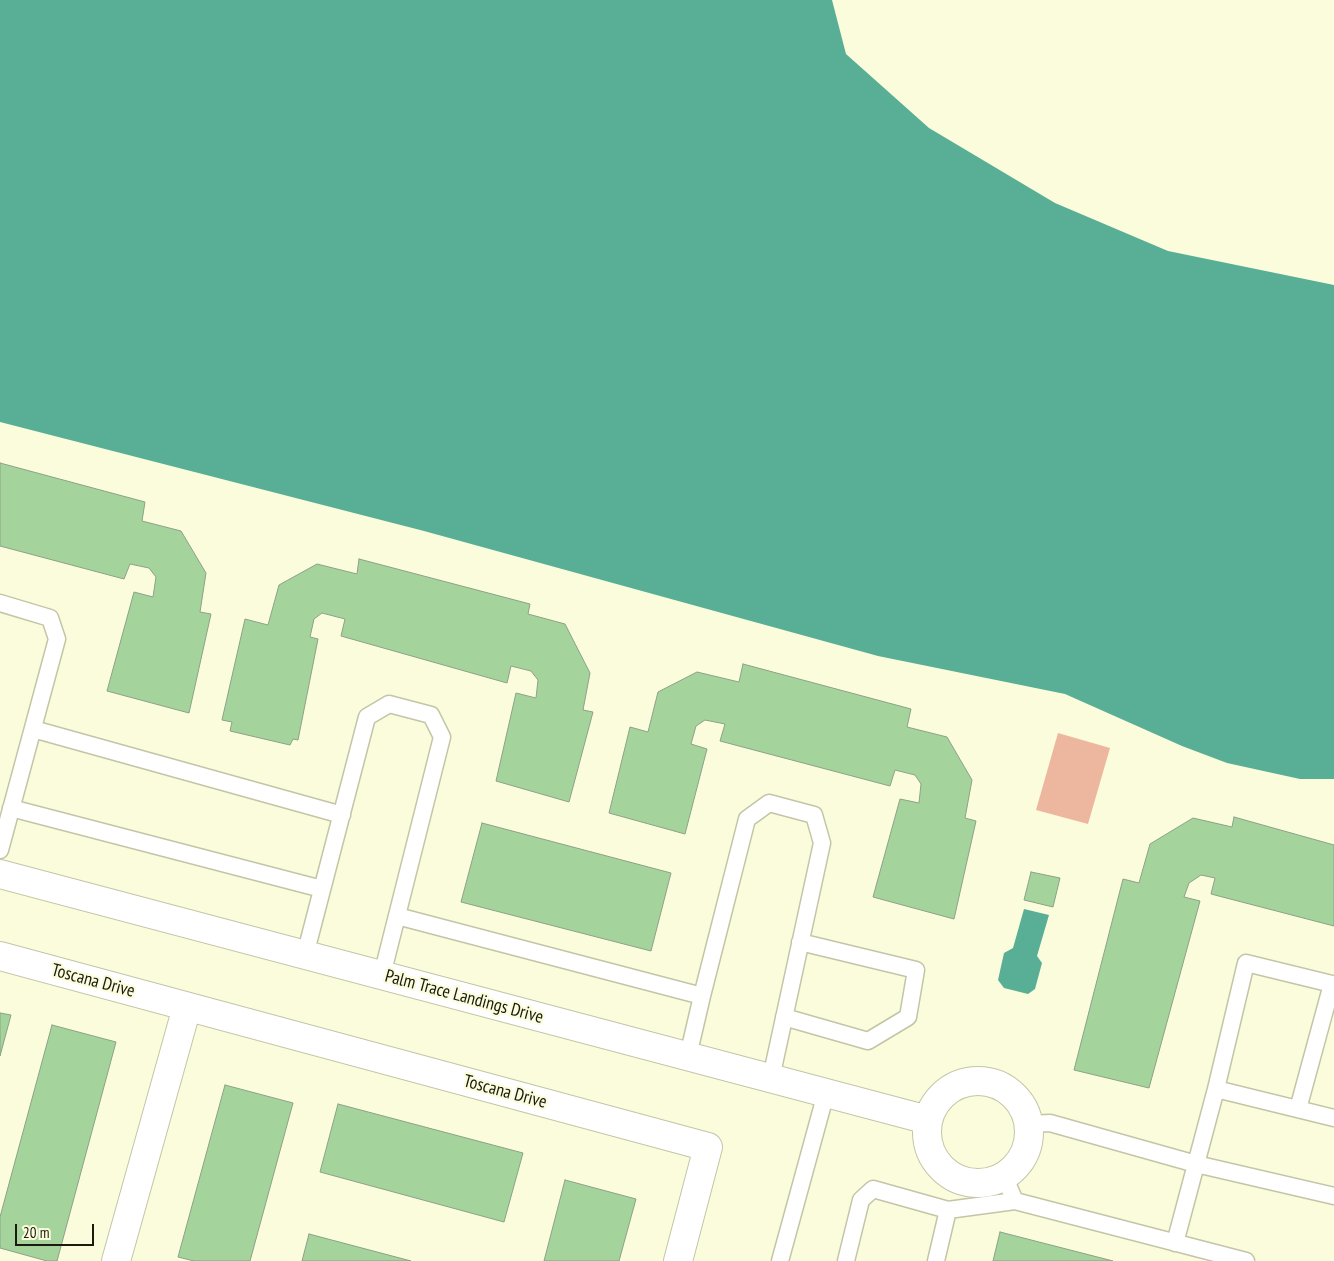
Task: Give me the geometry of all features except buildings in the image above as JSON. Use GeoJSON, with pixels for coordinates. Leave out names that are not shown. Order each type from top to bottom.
{"type":"FeatureCollection","features":[{"type":"Feature","properties":{"kind":"street","name":"Palm Trace Landings Drive"},"geometry":{"type":"LineString","coordinates":[[0,874],[928,1120]]}},
{"type":"Feature","properties":{"kind":"street","name":"Toscana Drive"},"geometry":{"type":"LineString","coordinates":[[0,956],[708,1147],[678,1261]]}},
{"type":"Feature","properties":{"kind":"street"},"geometry":{"type":"LineString","coordinates":[[116,1261],[187,1007]]}},
{"type":"Feature","properties":{"kind":"street"},"geometry":{"type":"LineString","coordinates":[[980,1081],[997,1085],[1012,1094],[1023,1108],[1029,1124],[1028,1144],[1019,1163],[1004,1176],[988,1182],[971,1183],[955,1178],[941,1168],[931,1154],[927,1137],[928,1120],[935,1104],[947,1091],[963,1083],[980,1081]]}},
{"type":"Feature","properties":{"kind":"lane"},"geometry":{"type":"LineString","coordinates":[[0,603],[50,618],[57,639],[0,850]]}},
{"type":"Feature","properties":{"kind":"lane"},"geometry":{"type":"LineString","coordinates":[[305,955],[367,717],[389,704],[430,715],[442,738],[382,975]]}},
{"type":"Feature","properties":{"kind":"lane"},"geometry":{"type":"LineString","coordinates":[[33,729],[342,815]]}},
{"type":"Feature","properties":{"kind":"lane"},"geometry":{"type":"LineString","coordinates":[[688,1056],[748,819],[769,804],[814,815],[822,843],[771,1078]]}},
{"type":"Feature","properties":{"kind":"lane"},"geometry":{"type":"LineString","coordinates":[[11,808],[322,889]]}},
{"type":"Feature","properties":{"kind":"lane"},"geometry":{"type":"LineString","coordinates":[[397,916],[702,996]]}},
{"type":"Feature","properties":{"kind":"lane"},"geometry":{"type":"LineString","coordinates":[[784,1017],[868,1041],[908,1017],[916,970],[800,942]]}},
{"type":"Feature","properties":{"kind":"lane"},"geometry":{"type":"LineString","coordinates":[[1175,1243],[1216,1089],[1246,963],[1332,984],[1298,1108]]}},
{"type":"Feature","properties":{"kind":"lane"},"geometry":{"type":"LineString","coordinates":[[1216,1089],[1334,1118]]}},
{"type":"Feature","properties":{"kind":"lane"},"geometry":{"type":"LineString","coordinates":[[780,1261],[826,1093]]}},
{"type":"Feature","properties":{"kind":"lane"},"geometry":{"type":"LineString","coordinates":[[1029,1124],[1050,1123],[1196,1164],[1334,1196]]}},
{"type":"Feature","properties":{"kind":"lane"},"geometry":{"type":"LineString","coordinates":[[1004,1176],[1015,1201]]}},
{"type":"Feature","properties":{"kind":"lane"},"geometry":{"type":"LineString","coordinates":[[846,1261],[861,1200],[873,1188],[948,1210],[1015,1201],[1246,1261]]}},
{"type":"Feature","properties":{"kind":"lane"},"geometry":{"type":"LineString","coordinates":[[936,1261],[948,1210]]}},
{"type":"Feature","properties":{"kind":"shaded area"},"geometry":{"type":"Polygon","coordinates":[[[1058,733],[1110,748],[1088,824],[1036,810],[1058,733]]]}},
{"type":"Feature","properties":{"kind":"water"},"geometry":{"type":"Polygon","coordinates":[[[0,0],[832,0],[846,54],[929,128],[1055,203],[1168,251],[1334,285],[1334,779],[1300,779],[1227,763],[1182,746],[1065,694],[878,656],[424,531],[0,422],[0,0]]]}},
{"type":"Feature","properties":{"kind":"water"},"geometry":{"type":"Polygon","coordinates":[[[1024,909],[1049,915],[1037,956],[1042,963],[1035,989],[1028,994],[1004,988],[998,980],[1004,953],[1013,948],[1024,909]]]}}]}
